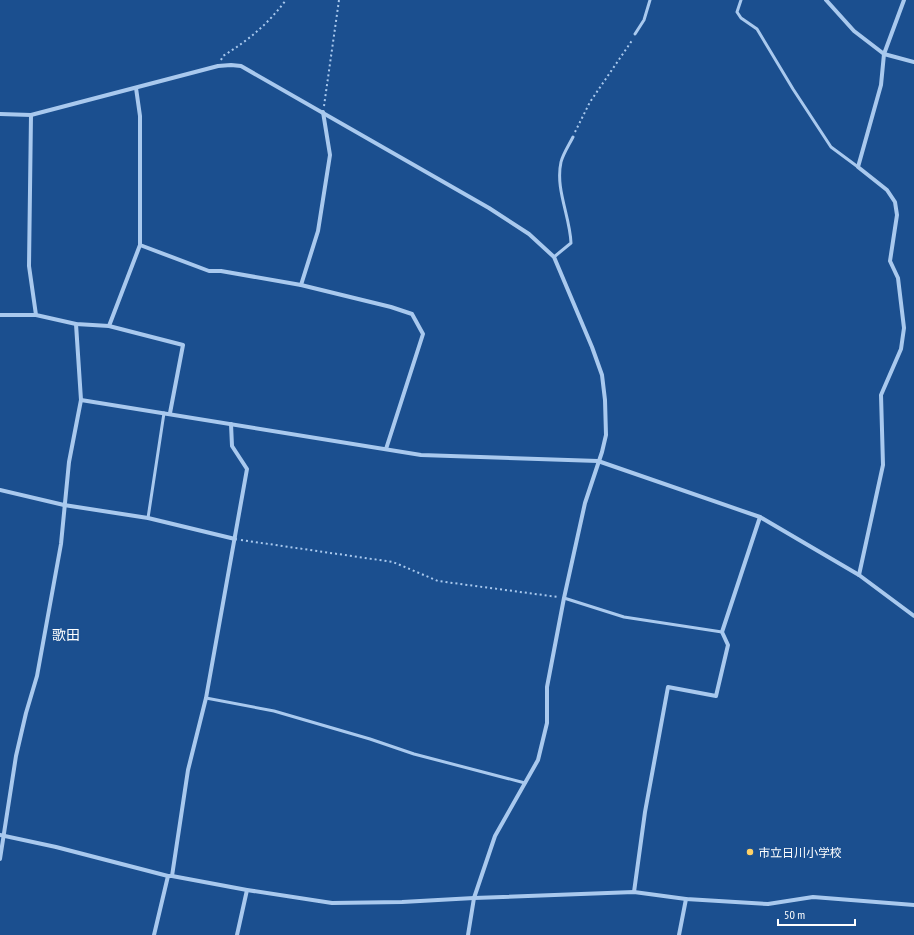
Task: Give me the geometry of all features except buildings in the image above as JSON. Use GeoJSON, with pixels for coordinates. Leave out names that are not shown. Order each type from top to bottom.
{"type":"FeatureCollection","features":[{"type":"Feature","properties":{"kind":"street"},"geometry":{"type":"LineString","coordinates":[[826,0],[854,30],[884,54],[914,62]]}},
{"type":"Feature","properties":{"kind":"street"},"geometry":{"type":"LineString","coordinates":[[859,576],[858,574],[883,465],[881,395],[901,349],[904,328],[898,278],[890,261],[896,215],[895,202],[887,190],[858,167],[881,85],[884,54],[904,0]]}},
{"type":"Feature","properties":{"kind":"street"},"geometry":{"type":"LineString","coordinates":[[0,114],[31,115],[218,66],[231,64],[241,66],[489,208],[529,234],[554,257],[592,347],[602,375],[605,400],[606,435],[585,503],[564,598],[547,687],[547,723],[538,760],[495,836],[474,898],[468,935]]}},
{"type":"Feature","properties":{"kind":"street"},"geometry":{"type":"LineString","coordinates":[[109,326],[140,245],[140,116],[136,88]]}},
{"type":"Feature","properties":{"kind":"street"},"geometry":{"type":"LineString","coordinates":[[301,285],[318,231],[330,155],[323,112]]}},
{"type":"Feature","properties":{"kind":"street"},"geometry":{"type":"LineString","coordinates":[[31,115],[29,266],[36,315]]}},
{"type":"Feature","properties":{"kind":"street"},"geometry":{"type":"LineString","coordinates":[[140,245],[209,271],[222,271],[301,285],[391,307],[412,314],[423,334],[386,449]]}},
{"type":"Feature","properties":{"kind":"street"},"geometry":{"type":"LineString","coordinates":[[0,315],[36,315],[76,324],[109,326],[183,346],[170,413]]}},
{"type":"Feature","properties":{"kind":"street"},"geometry":{"type":"LineString","coordinates":[[0,859],[2,836],[16,756],[26,713],[37,676],[61,544],[69,462],[81,400],[76,324]]}},
{"type":"Feature","properties":{"kind":"street"},"geometry":{"type":"LineString","coordinates":[[81,400],[170,413],[421,455],[598,461],[760,517],[859,576],[914,616]]}},
{"type":"Feature","properties":{"kind":"street"},"geometry":{"type":"LineString","coordinates":[[154,935],[170,876],[188,770],[206,698],[236,539],[247,469],[232,446],[231,424]]}},
{"type":"Feature","properties":{"kind":"street"},"geometry":{"type":"LineString","coordinates":[[0,490],[64,505],[148,518],[236,539]]}},
{"type":"Feature","properties":{"kind":"street"},"geometry":{"type":"LineString","coordinates":[[634,892],[645,812],[668,687],[716,696],[728,645],[722,632],[760,517]]}},
{"type":"Feature","properties":{"kind":"street"},"geometry":{"type":"LineString","coordinates":[[2,836],[56,847],[170,876],[332,903],[402,902],[634,892],[686,899],[768,904],[813,897],[914,905]]}},
{"type":"Feature","properties":{"kind":"street"},"geometry":{"type":"LineString","coordinates":[[237,935],[247,890]]}},
{"type":"Feature","properties":{"kind":"street"},"geometry":{"type":"LineString","coordinates":[[679,935],[686,899]]}},
{"type":"Feature","properties":{"kind":"lane"},"geometry":{"type":"LineString","coordinates":[[635,34],[644,20],[650,0]]}},
{"type":"Feature","properties":{"kind":"lane"},"geometry":{"type":"LineString","coordinates":[[741,0],[737,12],[741,18],[757,29],[793,89],[831,147],[858,167]]}},
{"type":"Feature","properties":{"kind":"lane"},"geometry":{"type":"LineString","coordinates":[[554,257],[571,243],[559,178],[561,161],[573,137]]}},
{"type":"Feature","properties":{"kind":"lane"},"geometry":{"type":"LineString","coordinates":[[148,518],[164,413]]}},
{"type":"Feature","properties":{"kind":"lane"},"geometry":{"type":"LineString","coordinates":[[564,598],[624,617],[722,632]]}},
{"type":"Feature","properties":{"kind":"lane"},"geometry":{"type":"LineString","coordinates":[[206,698],[274,711],[370,739],[414,754],[525,783]]}},
{"type":"Feature","properties":{"kind":"path"},"geometry":{"type":"LineString","coordinates":[[218,66],[223,56],[248,41],[269,22],[286,0]]}},
{"type":"Feature","properties":{"kind":"path"},"geometry":{"type":"LineString","coordinates":[[323,112],[339,0]]}},
{"type":"Feature","properties":{"kind":"path"},"geometry":{"type":"LineString","coordinates":[[573,137],[590,102],[635,34]]}},
{"type":"Feature","properties":{"kind":"path"},"geometry":{"type":"LineString","coordinates":[[236,539],[393,562],[438,581],[564,598]]}},
{"type":"Feature","properties":{"kind":"place","name":"市立日川小学校"},"geometry":{"type":"Point","coordinates":[750,852]}},
{"type":"Feature","properties":{"kind":"district","name":"歌田"},"geometry":{"type":"Point","coordinates":[66,635]}}]}
